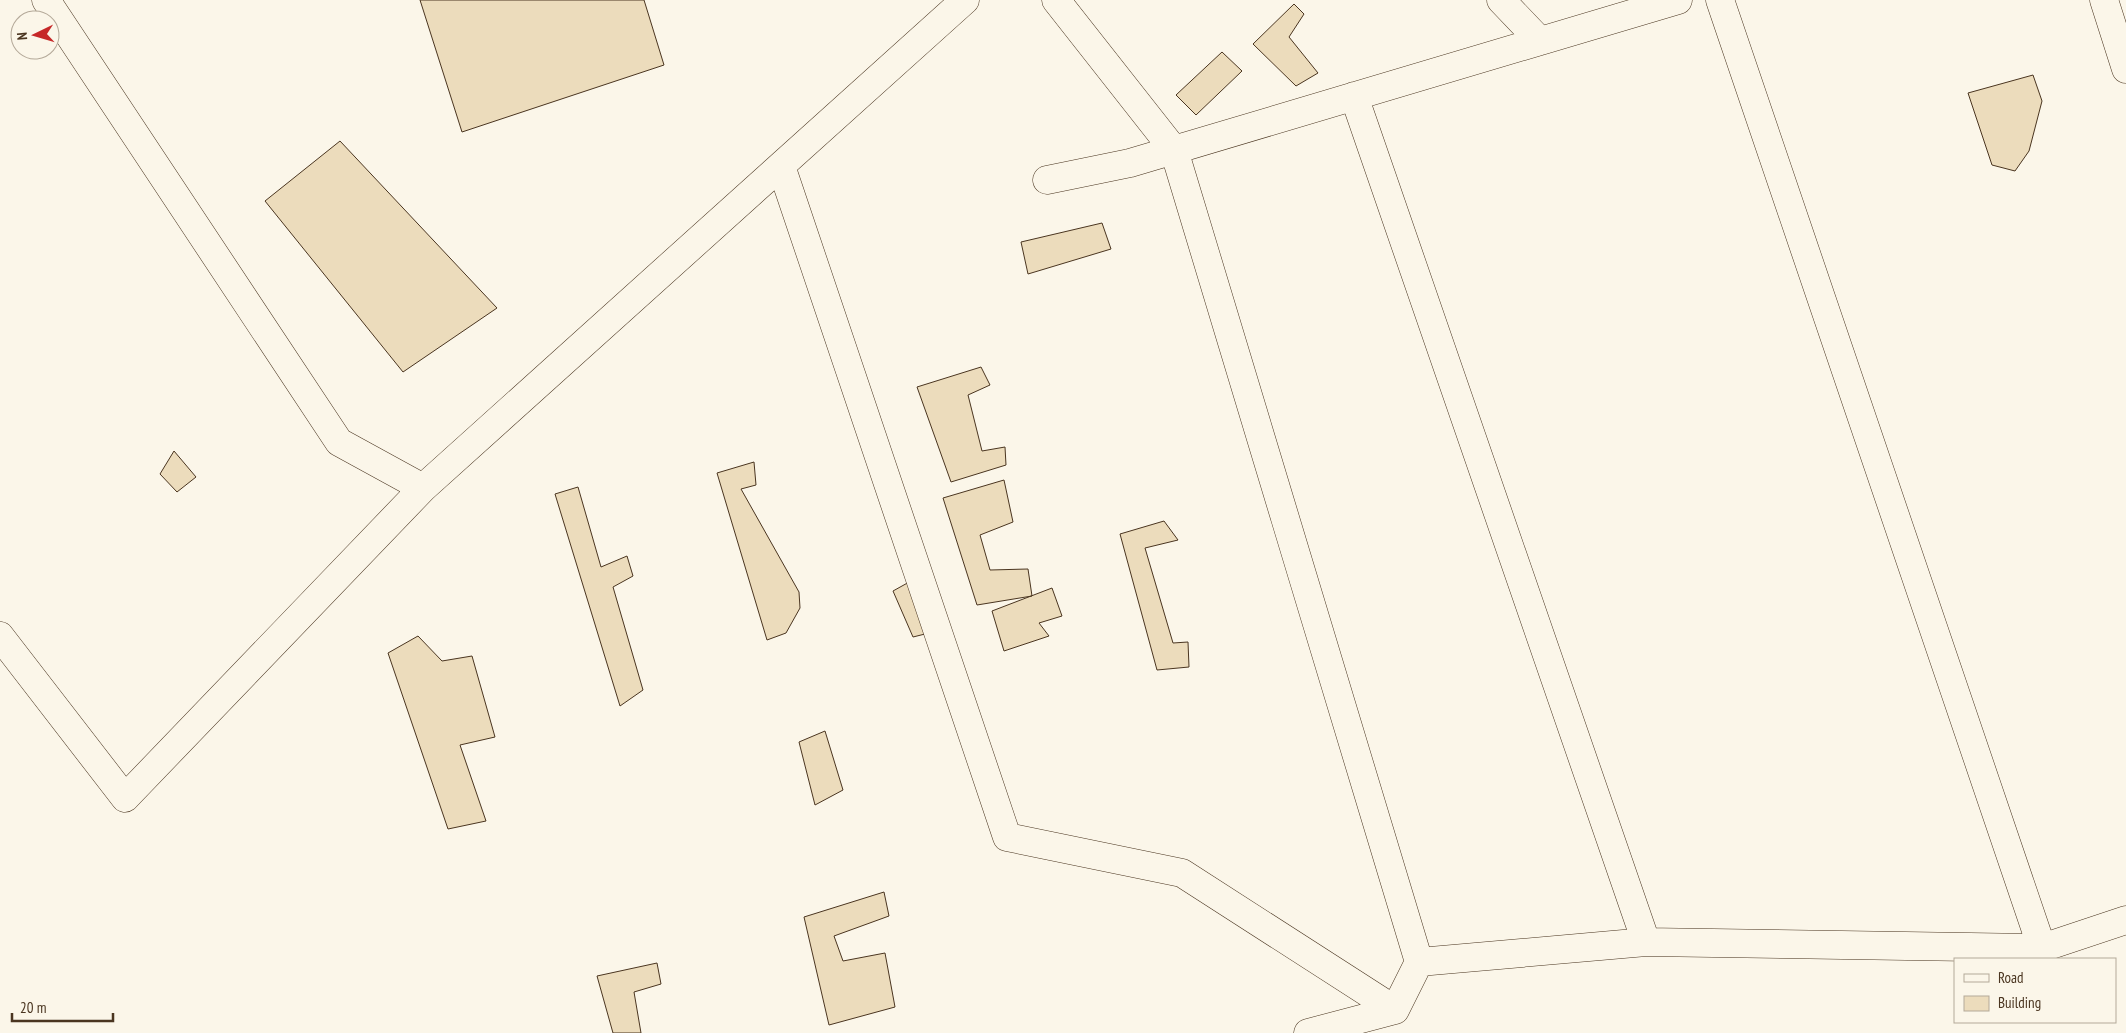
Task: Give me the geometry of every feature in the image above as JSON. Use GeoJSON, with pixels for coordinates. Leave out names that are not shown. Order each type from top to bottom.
{"type":"FeatureCollection","features":[{"type":"Feature","properties":{"kind":"street"},"geometry":{"type":"LineString","coordinates":[[46,0],[339,442],[423,488]]}},
{"type":"Feature","properties":{"kind":"street"},"geometry":{"type":"LineString","coordinates":[[0,636],[125,798],[423,488],[965,0]]}},
{"type":"Feature","properties":{"kind":"street"},"geometry":{"type":"LineString","coordinates":[[1056,0],[1174,150],[1419,962],[1395,1010],[1308,1033]]}},
{"type":"Feature","properties":{"kind":"street"},"geometry":{"type":"LineString","coordinates":[[1501,0],[1540,41]]}},
{"type":"Feature","properties":{"kind":"street"},"geometry":{"type":"LineString","coordinates":[[1047,180],[1130,163],[1678,0]]}},
{"type":"Feature","properties":{"kind":"street"},"geometry":{"type":"LineString","coordinates":[[1720,0],[2042,948]]}},
{"type":"Feature","properties":{"kind":"street"},"geometry":{"type":"LineString","coordinates":[[2104,0],[2126,69]]}},
{"type":"Feature","properties":{"kind":"street"},"geometry":{"type":"LineString","coordinates":[[1354,96],[1646,942]]}},
{"type":"Feature","properties":{"kind":"street"},"geometry":{"type":"LineString","coordinates":[[781,166],[1007,837],[1182,874],[1395,1010]]}},
{"type":"Feature","properties":{"kind":"street"},"geometry":{"type":"LineString","coordinates":[[1419,962],[1646,942],[2042,948],[2126,920]]}},
{"type":"Feature","properties":{"kind":"building"},"geometry":{"type":"Polygon","coordinates":[[[420,0],[644,0],[664,65],[462,132],[420,0]]]}},
{"type":"Feature","properties":{"kind":"building"},"geometry":{"type":"Polygon","coordinates":[[[1294,4],[1304,14],[1289,37],[1318,73],[1296,86],[1253,44],[1294,4]]]}},
{"type":"Feature","properties":{"kind":"building"},"geometry":{"type":"Polygon","coordinates":[[[1222,52],[1242,71],[1196,115],[1176,95],[1222,52]]]}},
{"type":"Feature","properties":{"kind":"building"},"geometry":{"type":"Polygon","coordinates":[[[2033,75],[2042,101],[2029,151],[2015,171],[1992,165],[1968,93],[2033,75]]]}},
{"type":"Feature","properties":{"kind":"building"},"geometry":{"type":"Polygon","coordinates":[[[340,141],[497,308],[403,372],[265,201],[340,141]]]}},
{"type":"Feature","properties":{"kind":"building"},"geometry":{"type":"Polygon","coordinates":[[[1102,223],[1111,249],[1028,274],[1021,242],[1102,223]]]}},
{"type":"Feature","properties":{"kind":"building"},"geometry":{"type":"Polygon","coordinates":[[[981,367],[990,385],[968,395],[982,451],[1005,447],[1006,465],[951,482],[917,387],[981,367]]]}},
{"type":"Feature","properties":{"kind":"building"},"geometry":{"type":"Polygon","coordinates":[[[174,451],[196,477],[177,492],[160,474],[174,451]]]}},
{"type":"Feature","properties":{"kind":"building"},"geometry":{"type":"Polygon","coordinates":[[[754,462],[756,485],[741,489],[799,592],[800,608],[786,633],[767,640],[717,473],[754,462]]]}},
{"type":"Feature","properties":{"kind":"building"},"geometry":{"type":"Polygon","coordinates":[[[1004,480],[1013,522],[980,535],[990,570],[1028,569],[1032,596],[977,605],[943,498],[1004,480]]]}},
{"type":"Feature","properties":{"kind":"building"},"geometry":{"type":"Polygon","coordinates":[[[578,487],[601,567],[627,556],[633,576],[613,587],[643,690],[620,706],[555,494],[578,487]]]}},
{"type":"Feature","properties":{"kind":"building"},"geometry":{"type":"Polygon","coordinates":[[[1164,521],[1178,540],[1145,548],[1173,643],[1188,642],[1189,667],[1157,670],[1120,534],[1164,521]]]}},
{"type":"Feature","properties":{"kind":"building"},"geometry":{"type":"Polygon","coordinates":[[[911,581],[929,633],[913,637],[893,591],[911,581]]]}},
{"type":"Feature","properties":{"kind":"building"},"geometry":{"type":"Polygon","coordinates":[[[1052,588],[1062,616],[1039,623],[1049,636],[1004,651],[992,611],[1052,588]]]}},
{"type":"Feature","properties":{"kind":"building"},"geometry":{"type":"Polygon","coordinates":[[[418,636],[442,661],[472,656],[495,737],[460,745],[486,821],[448,829],[388,653],[418,636]]]}},
{"type":"Feature","properties":{"kind":"building"},"geometry":{"type":"Polygon","coordinates":[[[825,731],[843,790],[815,805],[799,742],[825,731]]]}},
{"type":"Feature","properties":{"kind":"building"},"geometry":{"type":"Polygon","coordinates":[[[884,892],[889,916],[834,936],[843,961],[885,953],[895,1007],[829,1025],[804,917],[884,892]]]}},
{"type":"Feature","properties":{"kind":"building"},"geometry":{"type":"Polygon","coordinates":[[[657,963],[661,984],[634,992],[641,1033],[613,1033],[597,976],[657,963]]]}}]}
